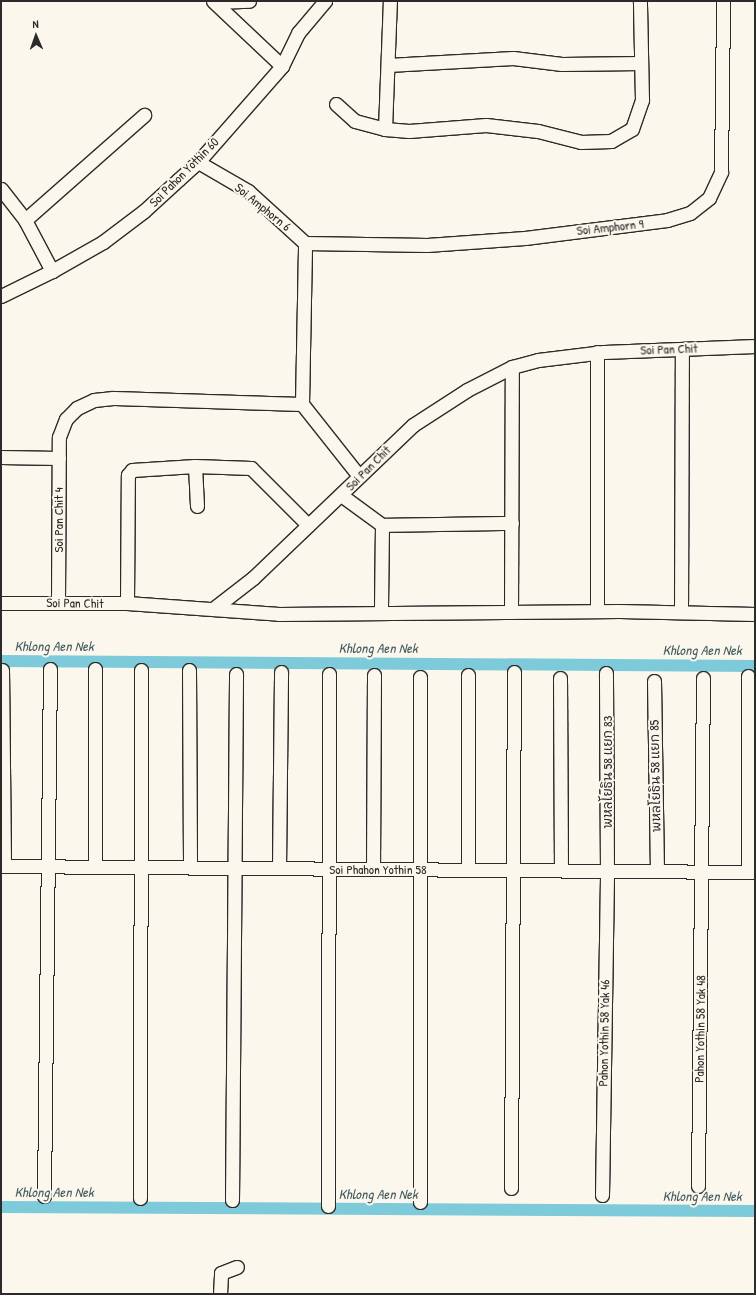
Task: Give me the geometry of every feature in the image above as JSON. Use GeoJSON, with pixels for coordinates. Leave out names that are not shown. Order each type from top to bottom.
{"type":"FeatureCollection","features":[{"type":"Feature","properties":{"kind":"street"},"geometry":{"type":"LineString","coordinates":[[214,1],[249,1]]}},
{"type":"Feature","properties":{"kind":"street"},"geometry":{"type":"LineString","coordinates":[[214,1],[282,66]]}},
{"type":"Feature","properties":{"kind":"street","name":"Soi Pahon Yothin 60"},"geometry":{"type":"LineString","coordinates":[[1,296],[52,271],[124,227],[198,162],[282,66],[298,33],[325,1]]}},
{"type":"Feature","properties":{"kind":"street"},"geometry":{"type":"LineString","coordinates":[[385,129],[390,1]]}},
{"type":"Feature","properties":{"kind":"street"},"geometry":{"type":"LineString","coordinates":[[336,104],[355,121],[385,129],[409,131],[486,125],[538,131],[581,142],[611,141],[632,129],[642,100],[640,1]]}},
{"type":"Feature","properties":{"kind":"street","name":"Soi Amphorn 9"},"geometry":{"type":"LineString","coordinates":[[305,243],[427,245],[525,238],[667,220],[690,213],[709,198],[721,172],[723,1]]}},
{"type":"Feature","properties":{"kind":"street"},"geometry":{"type":"LineString","coordinates":[[388,65],[513,58],[562,64],[641,63]]}},
{"type":"Feature","properties":{"kind":"street"},"geometry":{"type":"LineString","coordinates":[[25,220],[144,115]]}},
{"type":"Feature","properties":{"kind":"street","name":"Soi Amphorn 6"},"geometry":{"type":"LineString","coordinates":[[198,162],[248,191],[305,243]]}},
{"type":"Feature","properties":{"kind":"street"},"geometry":{"type":"LineString","coordinates":[[1,189],[25,220],[52,271]]}},
{"type":"Feature","properties":{"kind":"street"},"geometry":{"type":"LineString","coordinates":[[305,243],[305,317],[302,404],[359,476]]}},
{"type":"Feature","properties":{"kind":"street","name":"Soi Pan Chit"},"geometry":{"type":"LineString","coordinates":[[1,603],[127,603],[213,609],[253,578],[413,425],[467,390],[512,367],[538,360],[597,352],[755,346]]}},
{"type":"Feature","properties":{"kind":"street"},"geometry":{"type":"LineString","coordinates":[[681,612],[682,349]]}},
{"type":"Feature","properties":{"kind":"street"},"geometry":{"type":"LineString","coordinates":[[597,352],[597,611]]}},
{"type":"Feature","properties":{"kind":"street"},"geometry":{"type":"LineString","coordinates":[[512,367],[512,612]]}},
{"type":"Feature","properties":{"kind":"street","name":"Soi Pan Chit 4"},"geometry":{"type":"LineString","coordinates":[[58,602],[59,437],[66,419],[77,408],[94,400],[113,398],[302,404]]}},
{"type":"Feature","properties":{"kind":"street"},"geometry":{"type":"LineString","coordinates":[[1,457],[59,458]]}},
{"type":"Feature","properties":{"kind":"street"},"geometry":{"type":"LineString","coordinates":[[195,466],[197,506]]}},
{"type":"Feature","properties":{"kind":"street"},"geometry":{"type":"LineString","coordinates":[[127,603],[128,475],[132,470],[140,467],[195,466],[251,468],[308,525]]}},
{"type":"Feature","properties":{"kind":"street"},"geometry":{"type":"LineString","coordinates":[[341,495],[382,526],[512,523]]}},
{"type":"Feature","properties":{"kind":"street"},"geometry":{"type":"LineString","coordinates":[[381,612],[382,526]]}},
{"type":"Feature","properties":{"kind":"street"},"geometry":{"type":"LineString","coordinates":[[213,609],[279,614],[342,615],[381,612],[597,611],[755,614]]}},
{"type":"Feature","properties":{"kind":"street"},"geometry":{"type":"LineString","coordinates":[[44,1196],[50,669]]}},
{"type":"Feature","properties":{"kind":"street"},"geometry":{"type":"LineString","coordinates":[[95,669],[95,867]]}},
{"type":"Feature","properties":{"kind":"street"},"geometry":{"type":"LineString","coordinates":[[2,670],[2,866]]}},
{"type":"Feature","properties":{"kind":"street"},"geometry":{"type":"LineString","coordinates":[[140,1198],[141,670]]}},
{"type":"Feature","properties":{"kind":"street"},"geometry":{"type":"LineString","coordinates":[[189,670],[190,868]]}},
{"type":"Feature","properties":{"kind":"street"},"geometry":{"type":"LineString","coordinates":[[279,868],[281,672]]}},
{"type":"Feature","properties":{"kind":"street"},"geometry":{"type":"LineString","coordinates":[[511,1188],[514,672]]}},
{"type":"Feature","properties":{"kind":"street","name":"พหลโยธิน 58 แยก 83"},"geometry":{"type":"LineString","coordinates":[[606,673],[607,871]]}},
{"type":"Feature","properties":{"kind":"street"},"geometry":{"type":"LineString","coordinates":[[232,1200],[233,868],[236,674]]}},
{"type":"Feature","properties":{"kind":"street"},"geometry":{"type":"LineString","coordinates":[[328,1206],[327,869],[329,674]]}},
{"type":"Feature","properties":{"kind":"street"},"geometry":{"type":"LineString","coordinates":[[374,674],[374,869]]}},
{"type":"Feature","properties":{"kind":"street"},"geometry":{"type":"LineString","coordinates":[[468,675],[468,870]]}},
{"type":"Feature","properties":{"kind":"street"},"geometry":{"type":"LineString","coordinates":[[748,676],[751,872]]}},
{"type":"Feature","properties":{"kind":"street"},"geometry":{"type":"LineString","coordinates":[[420,677],[418,869],[420,1202]]}},
{"type":"Feature","properties":{"kind":"street"},"geometry":{"type":"LineString","coordinates":[[560,678],[561,870]]}},
{"type":"Feature","properties":{"kind":"street","name":"Pahon Yothin 58 Yak 48"},"geometry":{"type":"LineString","coordinates":[[698,1186],[703,678]]}},
{"type":"Feature","properties":{"kind":"street","name":"พหลโยธิน 58 แยก 85"},"geometry":{"type":"LineString","coordinates":[[654,681],[656,871]]}},
{"type":"Feature","properties":{"kind":"street","name":"Soi Phahon Yothin 58"},"geometry":{"type":"LineString","coordinates":[[2,866],[751,872]]}},
{"type":"Feature","properties":{"kind":"street","name":"Pahon Yothin 58 Yak 46"},"geometry":{"type":"LineString","coordinates":[[602,1195],[607,871]]}},
{"type":"Feature","properties":{"kind":"street"},"geometry":{"type":"LineString","coordinates":[[220,1294],[220,1273],[237,1268]]}},
{"type":"Feature","properties":{"kind":"waterway","name":"Khlong Aen Nek"},"geometry":{"type":"LineString","coordinates":[[1,661],[755,666]]}},
{"type":"Feature","properties":{"kind":"waterway","name":"Khlong Aen Nek"},"geometry":{"type":"LineString","coordinates":[[1,1207],[755,1211]]}}]}
